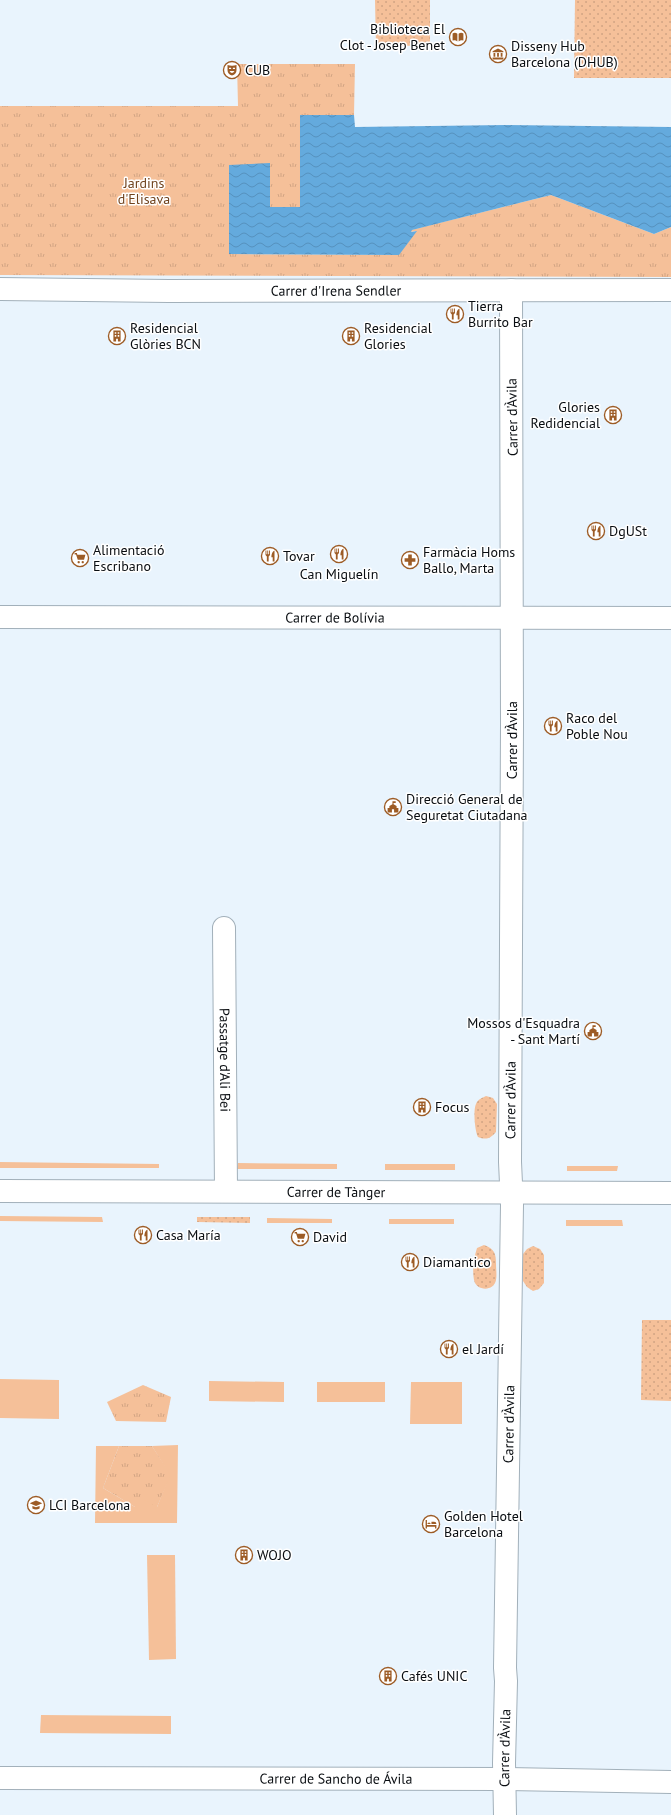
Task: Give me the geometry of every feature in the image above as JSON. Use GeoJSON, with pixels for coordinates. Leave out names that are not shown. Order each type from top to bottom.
{"type":"FeatureCollection","features":[{"type":"Feature","properties":{"kind":"street","name":"Carrer d'Irena Sendler"},"geometry":{"type":"LineString","coordinates":[[0,289],[169,291],[671,290]]}},
{"type":"Feature","properties":{"kind":"street","name":"Carrer d'Àvila"},"geometry":{"type":"LineString","coordinates":[[505,1815],[505,1668],[512,1192],[510,1162],[511,742],[513,618],[510,290]]}},
{"type":"Feature","properties":{"kind":"street","name":"Carrer de Bolívia"},"geometry":{"type":"LineString","coordinates":[[0,617],[671,618]]}},
{"type":"Feature","properties":{"kind":"street","name":"Passatge d'Ali Bei"},"geometry":{"type":"LineString","coordinates":[[224,928],[226,1191]]}},
{"type":"Feature","properties":{"kind":"street","name":"Carrer de Tànger"},"geometry":{"type":"LineString","coordinates":[[0,1191],[671,1193]]}},
{"type":"Feature","properties":{"kind":"street","name":"Carrer de Sancho de Ávila"},"geometry":{"type":"LineString","coordinates":[[0,1778],[505,1779],[671,1782]]}},
{"type":"Feature","properties":{"kind":"green space"},"geometry":{"type":"Polygon","coordinates":[[[375,0],[430,0],[430,45],[376,47],[375,0]]]}},
{"type":"Feature","properties":{"kind":"green space"},"geometry":{"type":"Polygon","coordinates":[[[575,0],[671,0],[671,78],[574,78],[575,0]]]}},
{"type":"Feature","properties":{"kind":"green space","name":"Jardins d'Elisava"},"geometry":{"type":"Polygon","coordinates":[[[237,64],[355,64],[354,115],[300,115],[300,207],[270,207],[229,254],[398,255],[416,231],[410,232],[411,230],[551,195],[654,234],[671,227],[671,277],[0,275],[0,106],[238,106],[237,64]]]}},
{"type":"Feature","properties":{"kind":"green space"},"geometry":{"type":"Polygon","coordinates":[[[486,1096],[493,1098],[497,1104],[496,1132],[486,1139],[478,1137],[476,1130],[475,1107],[480,1099],[486,1096]]]}},
{"type":"Feature","properties":{"kind":"green space"},"geometry":{"type":"Polygon","coordinates":[[[0,1162],[159,1164],[159,1168],[0,1168],[0,1162]]]}},
{"type":"Feature","properties":{"kind":"green space"},"geometry":{"type":"Polygon","coordinates":[[[238,1163],[337,1164],[337,1169],[237,1169],[238,1163]]]}},
{"type":"Feature","properties":{"kind":"green space"},"geometry":{"type":"Polygon","coordinates":[[[385,1164],[455,1164],[455,1170],[385,1170],[385,1164]]]}},
{"type":"Feature","properties":{"kind":"green space"},"geometry":{"type":"Polygon","coordinates":[[[567,1166],[618,1166],[617,1171],[567,1171],[567,1166]]]}},
{"type":"Feature","properties":{"kind":"green space"},"geometry":{"type":"Polygon","coordinates":[[[0,1216],[102,1217],[103,1222],[0,1221],[0,1216]]]}},
{"type":"Feature","properties":{"kind":"green space"},"geometry":{"type":"Polygon","coordinates":[[[197,1217],[250,1217],[250,1223],[197,1222],[197,1217]]]}},
{"type":"Feature","properties":{"kind":"green space"},"geometry":{"type":"Polygon","coordinates":[[[267,1218],[332,1219],[332,1223],[267,1223],[267,1218]]]}},
{"type":"Feature","properties":{"kind":"green space"},"geometry":{"type":"Polygon","coordinates":[[[389,1219],[454,1219],[454,1224],[389,1224],[389,1219]]]}},
{"type":"Feature","properties":{"kind":"green space"},"geometry":{"type":"Polygon","coordinates":[[[566,1220],[622,1220],[623,1226],[566,1226],[566,1220]]]}},
{"type":"Feature","properties":{"kind":"green space"},"geometry":{"type":"Polygon","coordinates":[[[484,1245],[493,1250],[496,1257],[495,1284],[492,1287],[485,1289],[475,1284],[473,1272],[477,1248],[484,1245]]]}},
{"type":"Feature","properties":{"kind":"green space"},"geometry":{"type":"Polygon","coordinates":[[[533,1246],[540,1249],[544,1255],[544,1283],[539,1289],[533,1291],[527,1287],[523,1281],[523,1254],[527,1249],[533,1246]]]}},
{"type":"Feature","properties":{"kind":"green space"},"geometry":{"type":"Polygon","coordinates":[[[642,1320],[671,1320],[671,1401],[641,1400],[642,1320]]]}},
{"type":"Feature","properties":{"kind":"green space"},"geometry":{"type":"Polygon","coordinates":[[[0,1379],[59,1380],[59,1419],[0,1418],[0,1379]]]}},
{"type":"Feature","properties":{"kind":"green space"},"geometry":{"type":"Polygon","coordinates":[[[209,1381],[284,1382],[284,1402],[209,1401],[209,1381]]]}},
{"type":"Feature","properties":{"kind":"green space"},"geometry":{"type":"Polygon","coordinates":[[[317,1382],[385,1382],[385,1402],[317,1402],[317,1382]]]}},
{"type":"Feature","properties":{"kind":"green space"},"geometry":{"type":"Polygon","coordinates":[[[411,1382],[462,1382],[462,1424],[410,1424],[411,1382]]]}},
{"type":"Feature","properties":{"kind":"green space"},"geometry":{"type":"Polygon","coordinates":[[[143,1385],[171,1397],[166,1422],[116,1421],[107,1402],[143,1385]]]}},
{"type":"Feature","properties":{"kind":"green space"},"geometry":{"type":"Polygon","coordinates":[[[178,1445],[177,1523],[95,1523],[96,1446],[119,1446],[103,1488],[135,1507],[143,1499],[157,1507],[170,1475],[152,1446],[178,1445]]]}},
{"type":"Feature","properties":{"kind":"green space"},"geometry":{"type":"Polygon","coordinates":[[[119,1446],[152,1446],[171,1475],[157,1507],[135,1507],[103,1488],[119,1446]]]}},
{"type":"Feature","properties":{"kind":"green space"},"geometry":{"type":"Polygon","coordinates":[[[147,1555],[175,1555],[176,1659],[149,1660],[147,1555]]]}},
{"type":"Feature","properties":{"kind":"green space"},"geometry":{"type":"Polygon","coordinates":[[[41,1715],[171,1716],[171,1734],[40,1733],[41,1715]]]}},
{"type":"Feature","properties":{"kind":"water"},"geometry":{"type":"Polygon","coordinates":[[[300,115],[354,115],[355,127],[506,125],[671,127],[671,227],[654,234],[551,195],[412,230],[411,232],[417,231],[399,255],[229,254],[229,165],[270,163],[270,207],[300,207],[300,115]]]}},
{"type":"Feature","properties":{"kind":"place","name":"Biblioteca El Clot - Josep Benet"},"geometry":{"type":"Point","coordinates":[458,37]}},
{"type":"Feature","properties":{"kind":"place","name":"Disseny Hub Barcelona (DHUB)"},"geometry":{"type":"Point","coordinates":[498,54]}},
{"type":"Feature","properties":{"kind":"place","name":"CUB"},"geometry":{"type":"Point","coordinates":[232,70]}},
{"type":"Feature","properties":{"kind":"place","name":"Tierra Burrito Bar"},"geometry":{"type":"Point","coordinates":[455,314]}},
{"type":"Feature","properties":{"kind":"place","name":"Residencial Glòries BCN"},"geometry":{"type":"Point","coordinates":[117,336]}},
{"type":"Feature","properties":{"kind":"place","name":"Residencial Glories"},"geometry":{"type":"Point","coordinates":[351,336]}},
{"type":"Feature","properties":{"kind":"place","name":"Glories Redidencial"},"geometry":{"type":"Point","coordinates":[613,415]}},
{"type":"Feature","properties":{"kind":"place","name":"DgUSt"},"geometry":{"type":"Point","coordinates":[596,531]}},
{"type":"Feature","properties":{"kind":"place","name":"Can Miguelín"},"geometry":{"type":"Point","coordinates":[339,554]}},
{"type":"Feature","properties":{"kind":"place","name":"Tovar"},"geometry":{"type":"Point","coordinates":[270,556]}},
{"type":"Feature","properties":{"kind":"place","name":"Alimentació Escribano"},"geometry":{"type":"Point","coordinates":[80,558]}},
{"type":"Feature","properties":{"kind":"place","name":"Farmàcia Homs Ballo, Marta"},"geometry":{"type":"Point","coordinates":[410,560]}},
{"type":"Feature","properties":{"kind":"place","name":"Raco del Poble Nou"},"geometry":{"type":"Point","coordinates":[553,726]}},
{"type":"Feature","properties":{"kind":"place","name":"Direcció General de Seguretat Ciutadana"},"geometry":{"type":"Point","coordinates":[393,807]}},
{"type":"Feature","properties":{"kind":"place","name":"Mossos d'Esquadra - Sant Martí"},"geometry":{"type":"Point","coordinates":[593,1031]}},
{"type":"Feature","properties":{"kind":"place","name":"Focus"},"geometry":{"type":"Point","coordinates":[422,1107]}},
{"type":"Feature","properties":{"kind":"place","name":"Casa María"},"geometry":{"type":"Point","coordinates":[143,1235]}},
{"type":"Feature","properties":{"kind":"place","name":"David"},"geometry":{"type":"Point","coordinates":[300,1237]}},
{"type":"Feature","properties":{"kind":"place","name":"Diamantico"},"geometry":{"type":"Point","coordinates":[410,1262]}},
{"type":"Feature","properties":{"kind":"place","name":"el Jardí"},"geometry":{"type":"Point","coordinates":[449,1349]}},
{"type":"Feature","properties":{"kind":"place","name":"LCI Barcelona"},"geometry":{"type":"Point","coordinates":[36,1505]}},
{"type":"Feature","properties":{"kind":"place","name":"Golden Hotel Barcelona"},"geometry":{"type":"Point","coordinates":[431,1524]}},
{"type":"Feature","properties":{"kind":"place","name":"WOJO"},"geometry":{"type":"Point","coordinates":[244,1555]}},
{"type":"Feature","properties":{"kind":"place","name":"Cafés UNIC"},"geometry":{"type":"Point","coordinates":[388,1676]}}]}
